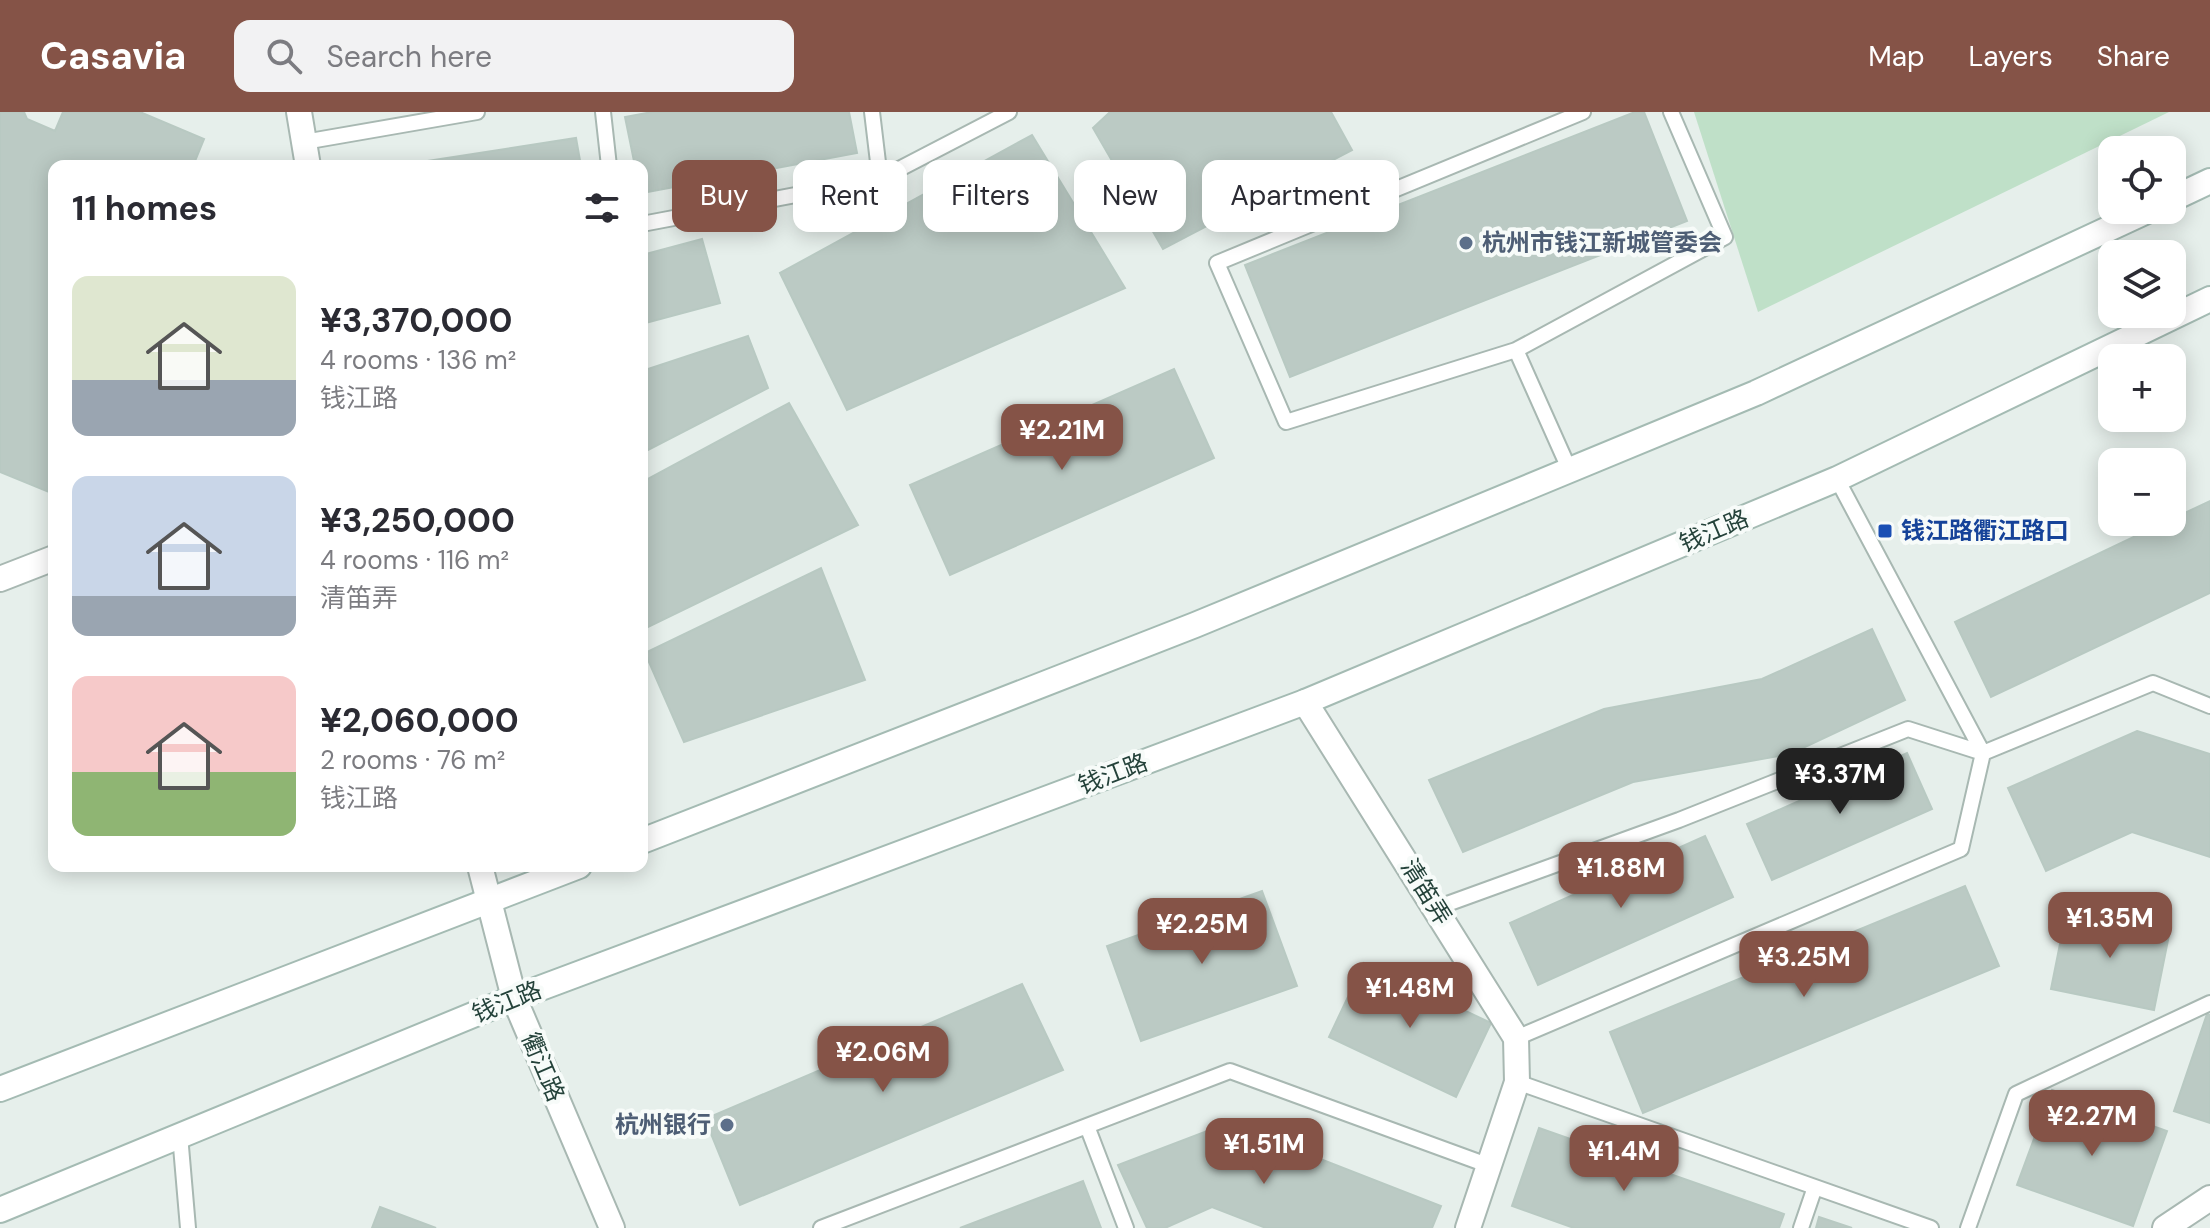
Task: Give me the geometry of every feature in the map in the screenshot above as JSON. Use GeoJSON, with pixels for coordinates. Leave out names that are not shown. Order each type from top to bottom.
{"type":"FeatureCollection","features":[{"type":"Feature","properties":{"kind":"main road"},"geometry":{"type":"LineString","coordinates":[[299,112],[306,154]]}},
{"type":"Feature","properties":{"kind":"main road"},"geometry":{"type":"LineString","coordinates":[[2186,192],[2210,181]]}},
{"type":"Feature","properties":{"kind":"main road"},"geometry":{"type":"LineString","coordinates":[[648,839],[1195,625],[1570,471],[1756,393],[2119,224]]}},
{"type":"Feature","properties":{"kind":"main road","name":"钱江路"},"geometry":{"type":"LineString","coordinates":[[0,1210],[514,998],[1305,702],[1837,479],[2210,299]]}},
{"type":"Feature","properties":{"kind":"main road"},"geometry":{"type":"LineString","coordinates":[[0,579],[48,560]]}},
{"type":"Feature","properties":{"kind":"main road","name":"清笛弄"},"geometry":{"type":"LineString","coordinates":[[1305,702],[1516,1038]]}},
{"type":"Feature","properties":{"kind":"main road","name":"衢江路"},"geometry":{"type":"LineString","coordinates":[[482,872],[514,998],[612,1228]]}},
{"type":"Feature","properties":{"kind":"main road"},"geometry":{"type":"LineString","coordinates":[[0,1089],[564,872]]}},
{"type":"Feature","properties":{"kind":"main road"},"geometry":{"type":"LineString","coordinates":[[1468,1228],[1517,1082],[1516,1038]]}},
{"type":"Feature","properties":{"kind":"main road"},"geometry":{"type":"LineString","coordinates":[[2165,1228],[2210,1198]]}},
{"type":"Feature","properties":{"kind":"lane"},"geometry":{"type":"LineString","coordinates":[[306,154],[477,112]]}},
{"type":"Feature","properties":{"kind":"lane"},"geometry":{"type":"LineString","coordinates":[[603,112],[608,160]]}},
{"type":"Feature","properties":{"kind":"lane"},"geometry":{"type":"LineString","coordinates":[[872,112],[878,160]]}},
{"type":"Feature","properties":{"kind":"lane"},"geometry":{"type":"LineString","coordinates":[[907,165],[1009,112]]}},
{"type":"Feature","properties":{"kind":"lane"},"geometry":{"type":"LineString","coordinates":[[1583,112],[1217,263],[1286,422],[1516,350],[1725,237],[1671,112]]}},
{"type":"Feature","properties":{"kind":"lane"},"geometry":{"type":"LineString","coordinates":[[648,223],[793,195]]}},
{"type":"Feature","properties":{"kind":"lane"},"geometry":{"type":"LineString","coordinates":[[1516,350],[1570,471]]}},
{"type":"Feature","properties":{"kind":"lane"},"geometry":{"type":"LineString","coordinates":[[1516,1038],[1961,849],[1983,753],[1837,479]]}},
{"type":"Feature","properties":{"kind":"lane"},"geometry":{"type":"LineString","coordinates":[[1436,908],[1679,820],[1908,729],[1983,753],[2153,683],[2210,706]]}},
{"type":"Feature","properties":{"kind":"lane"},"geometry":{"type":"LineString","coordinates":[[1968,1228],[2016,1094],[2210,1003]]}},
{"type":"Feature","properties":{"kind":"lane"},"geometry":{"type":"LineString","coordinates":[[821,1228],[1230,1071],[1490,1166]]}},
{"type":"Feature","properties":{"kind":"lane"},"geometry":{"type":"LineString","coordinates":[[1517,1082],[1931,1228]]}},
{"type":"Feature","properties":{"kind":"lane"},"geometry":{"type":"LineString","coordinates":[[1087,1126],[1126,1228]]}},
{"type":"Feature","properties":{"kind":"lane"},"geometry":{"type":"LineString","coordinates":[[180,1135],[188,1228]]}},
{"type":"Feature","properties":{"kind":"lane"},"geometry":{"type":"LineString","coordinates":[[1801,1228],[1815,1187]]}},
{"type":"Feature","properties":{"kind":"green space"},"geometry":{"type":"Polygon","coordinates":[[[1694,112],[2169,112],[2120,136],[2098,136],[2098,147],[1758,312],[1694,112]]]}},
{"type":"Feature","properties":{"kind":"building"},"geometry":{"type":"Polygon","coordinates":[[[0,112],[24,112],[27,119],[55,131],[63,112],[140,112],[204,139],[195,160],[48,160],[48,492],[0,472],[0,112]]]}},
{"type":"Feature","properties":{"kind":"building"},"geometry":{"type":"Polygon","coordinates":[[[652,112],[849,112],[857,153],[819,160],[793,160],[793,165],[777,168],[777,160],[672,160],[672,187],[648,192],[648,160],[634,160],[625,117],[652,112]]]}},
{"type":"Feature","properties":{"kind":"building"},"geometry":{"type":"Polygon","coordinates":[[[1110,112],[1331,112],[1352,150],[1333,160],[1202,160],[1202,229],[1163,249],[1153,232],[1186,232],[1186,160],[1112,160],[1093,128],[1110,112]]]}},
{"type":"Feature","properties":{"kind":"building","name":"杭州市钱江新城管委会"},"geometry":{"type":"Polygon","coordinates":[[[1635,112],[1644,112],[1687,221],[1290,377],[1245,265],[1329,232],[1399,232],[1399,205],[1635,112]]]}},
{"type":"Feature","properties":{"kind":"building"},"geometry":{"type":"Polygon","coordinates":[[[1032,135],[1047,160],[986,160],[1032,135]]]}},
{"type":"Feature","properties":{"kind":"building"},"geometry":{"type":"Polygon","coordinates":[[[576,138],[580,160],[434,160],[576,138]]]}},
{"type":"Feature","properties":{"kind":"building"},"geometry":{"type":"Polygon","coordinates":[[[1058,178],[1074,204],[1074,232],[1091,232],[1125,288],[847,410],[780,273],[855,232],[907,232],[907,203],[923,195],[923,232],[1058,232],[1058,178]]]}},
{"type":"Feature","properties":{"kind":"building"},"geometry":{"type":"Polygon","coordinates":[[[702,239],[720,303],[648,322],[648,253],[702,239]]]}},
{"type":"Feature","properties":{"kind":"building"},"geometry":{"type":"Polygon","coordinates":[[[748,336],[768,388],[648,450],[648,369],[748,336]]]}},
{"type":"Feature","properties":{"kind":"building"},"geometry":{"type":"Polygon","coordinates":[[[1174,369],[1214,458],[950,575],[910,485],[1174,369]]]}},
{"type":"Feature","properties":{"kind":"building"},"geometry":{"type":"Polygon","coordinates":[[[789,403],[858,525],[648,627],[648,479],[789,403]]]}},
{"type":"Feature","properties":{"kind":"building"},"geometry":{"type":"Polygon","coordinates":[[[2210,501],[2210,593],[1991,697],[1955,622],[2136,536],[2186,536],[2186,512],[2210,501]]]}},
{"type":"Feature","properties":{"kind":"building"},"geometry":{"type":"Polygon","coordinates":[[[821,568],[865,680],[684,742],[648,660],[648,652],[821,568]]]}},
{"type":"Feature","properties":{"kind":"building"},"geometry":{"type":"Polygon","coordinates":[[[1872,629],[1905,700],[1790,754],[1633,782],[1463,852],[1429,780],[1604,709],[1762,679],[1872,629]]]}},
{"type":"Feature","properties":{"kind":"building"},"geometry":{"type":"Polygon","coordinates":[[[2137,731],[2210,754],[2210,857],[2132,832],[2046,871],[2008,788],[2137,731]]]}},
{"type":"Feature","properties":{"kind":"building"},"geometry":{"type":"Polygon","coordinates":[[[1907,753],[1932,809],[1772,880],[1747,824],[1907,753]]]}},
{"type":"Feature","properties":{"kind":"building"},"geometry":{"type":"Polygon","coordinates":[[[1705,836],[1733,897],[1538,985],[1510,923],[1705,836]]]}},
{"type":"Feature","properties":{"kind":"building"},"geometry":{"type":"Polygon","coordinates":[[[1965,886],[1999,966],[1643,1113],[1610,1032],[1965,886]]]}},
{"type":"Feature","properties":{"kind":"building"},"geometry":{"type":"Polygon","coordinates":[[[1262,891],[1297,986],[1141,1041],[1107,946],[1262,891]]]}},
{"type":"Feature","properties":{"kind":"building"},"geometry":{"type":"Polygon","coordinates":[[[2067,909],[2170,930],[2154,1010],[2051,989],[2067,909]]]}},
{"type":"Feature","properties":{"kind":"building"},"geometry":{"type":"Polygon","coordinates":[[[1364,963],[1491,1023],[1456,1097],[1329,1037],[1364,963]]]}},
{"type":"Feature","properties":{"kind":"building"},"geometry":{"type":"Polygon","coordinates":[[[1022,984],[1063,1070],[740,1205],[705,1119],[1022,984]]]}},
{"type":"Feature","properties":{"kind":"building"},"geometry":{"type":"Polygon","coordinates":[[[2207,1014],[2210,1015],[2210,1123],[2174,1111],[2207,1014]]]}},
{"type":"Feature","properties":{"kind":"building"},"geometry":{"type":"Polygon","coordinates":[[[2052,1090],[2167,1131],[2133,1226],[2017,1185],[2052,1090]]]}},
{"type":"Feature","properties":{"kind":"building"},"geometry":{"type":"Polygon","coordinates":[[[1228,1123],[1441,1206],[1432,1228],[1266,1228],[1212,1207],[1165,1228],[1147,1228],[1118,1165],[1228,1123]]]}},
{"type":"Feature","properties":{"kind":"building"},"geometry":{"type":"Polygon","coordinates":[[[1539,1128],[1784,1214],[1779,1228],[1574,1228],[1512,1206],[1539,1128]]]}},
{"type":"Feature","properties":{"kind":"building"},"geometry":{"type":"Polygon","coordinates":[[[1083,1181],[1101,1228],[960,1228],[1083,1181]]]}},
{"type":"Feature","properties":{"kind":"building"},"geometry":{"type":"Polygon","coordinates":[[[380,1207],[436,1228],[372,1228],[380,1207]]]}},
{"type":"Feature","properties":{"kind":"building"},"geometry":{"type":"Polygon","coordinates":[[[1819,1217],[1852,1228],[1816,1228],[1819,1217]]]}},
{"type":"Feature","properties":{"kind":"place","name":"杭州市钱江新城管委会"},"geometry":{"type":"Point","coordinates":[1466,243]}},
{"type":"Feature","properties":{"kind":"place","name":"钱江路衢江路口"},"geometry":{"type":"Point","coordinates":[1885,531]}},
{"type":"Feature","properties":{"kind":"place","name":"杭州银行"},"geometry":{"type":"Point","coordinates":[727,1125]}}]}
